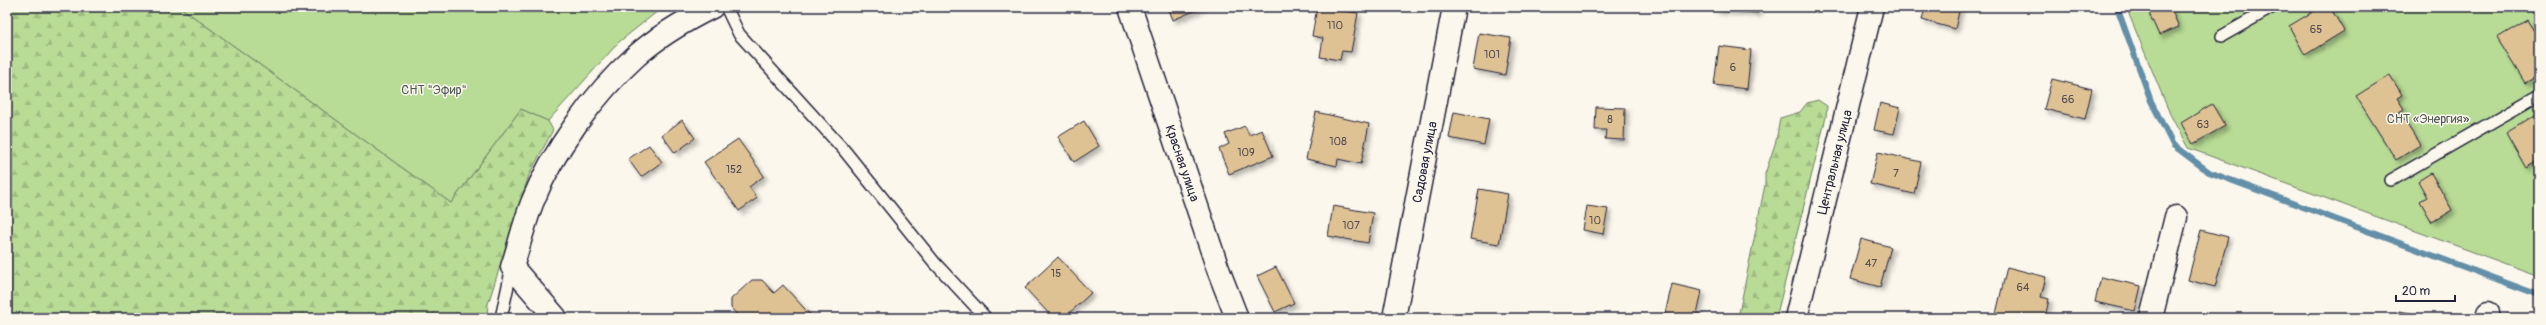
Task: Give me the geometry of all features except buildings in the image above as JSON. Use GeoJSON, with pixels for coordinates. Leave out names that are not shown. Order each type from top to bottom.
{"type":"FeatureCollection","features":[{"type":"Feature","properties":{"kind":"street"},"geometry":{"type":"LineString","coordinates":[[554,316],[512,267],[532,204],[543,179],[567,138],[606,88],[636,56],[695,16],[712,7]]}},
{"type":"Feature","properties":{"kind":"street","name":"Красная улица"},"geometry":{"type":"LineString","coordinates":[[1130,7],[1218,269],[1237,318]]}},
{"type":"Feature","properties":{"kind":"street","name":"Садовая улица"},"geometry":{"type":"LineString","coordinates":[[1394,318],[1454,7]]}},
{"type":"Feature","properties":{"kind":"street","name":"Центральная улица"},"geometry":{"type":"LineString","coordinates":[[1796,318],[1872,7]]}},
{"type":"Feature","properties":{"kind":"street"},"geometry":{"type":"LineString","coordinates":[[2151,318],[2176,217]]}},
{"type":"Feature","properties":{"kind":"lane"},"geometry":{"type":"LineString","coordinates":[[726,7],[739,34],[844,150],[934,262],[986,318]]}},
{"type":"Feature","properties":{"kind":"lane"},"geometry":{"type":"LineString","coordinates":[[2222,36],[2273,7]]}},
{"type":"Feature","properties":{"kind":"lane"},"geometry":{"type":"LineString","coordinates":[[2391,180],[2539,95]]}},
{"type":"Feature","properties":{"kind":"lane"},"geometry":{"type":"LineString","coordinates":[[501,318],[512,267]]}},
{"type":"Feature","properties":{"kind":"green space"},"geometry":{"type":"Polygon","coordinates":[[[7,7],[180,7],[451,203],[521,109],[548,121],[553,130],[529,175],[488,304],[487,318],[7,318],[7,7]]]}},
{"type":"Feature","properties":{"kind":"green space","name":"СНТ \"Эфир\""},"geometry":{"type":"Polygon","coordinates":[[[180,7],[663,7],[619,42],[548,121],[521,109],[451,203],[180,7]]]}},
{"type":"Feature","properties":{"kind":"green space","name":"СНТ «Энергия»"},"geometry":{"type":"Polygon","coordinates":[[[2126,7],[2539,7],[2539,276],[2188,148],[2170,114],[2126,7]]]}},
{"type":"Feature","properties":{"kind":"green space"},"geometry":{"type":"Polygon","coordinates":[[[1818,100],[1827,106],[1826,117],[1776,318],[1738,318],[1765,185],[1765,174],[1776,141],[1780,118],[1800,112],[1807,103],[1818,100]]]}},
{"type":"Feature","properties":{"kind":"waterway"},"geometry":{"type":"LineString","coordinates":[[2117,7],[2151,101],[2173,145],[2209,172],[2539,295]]}}]}
